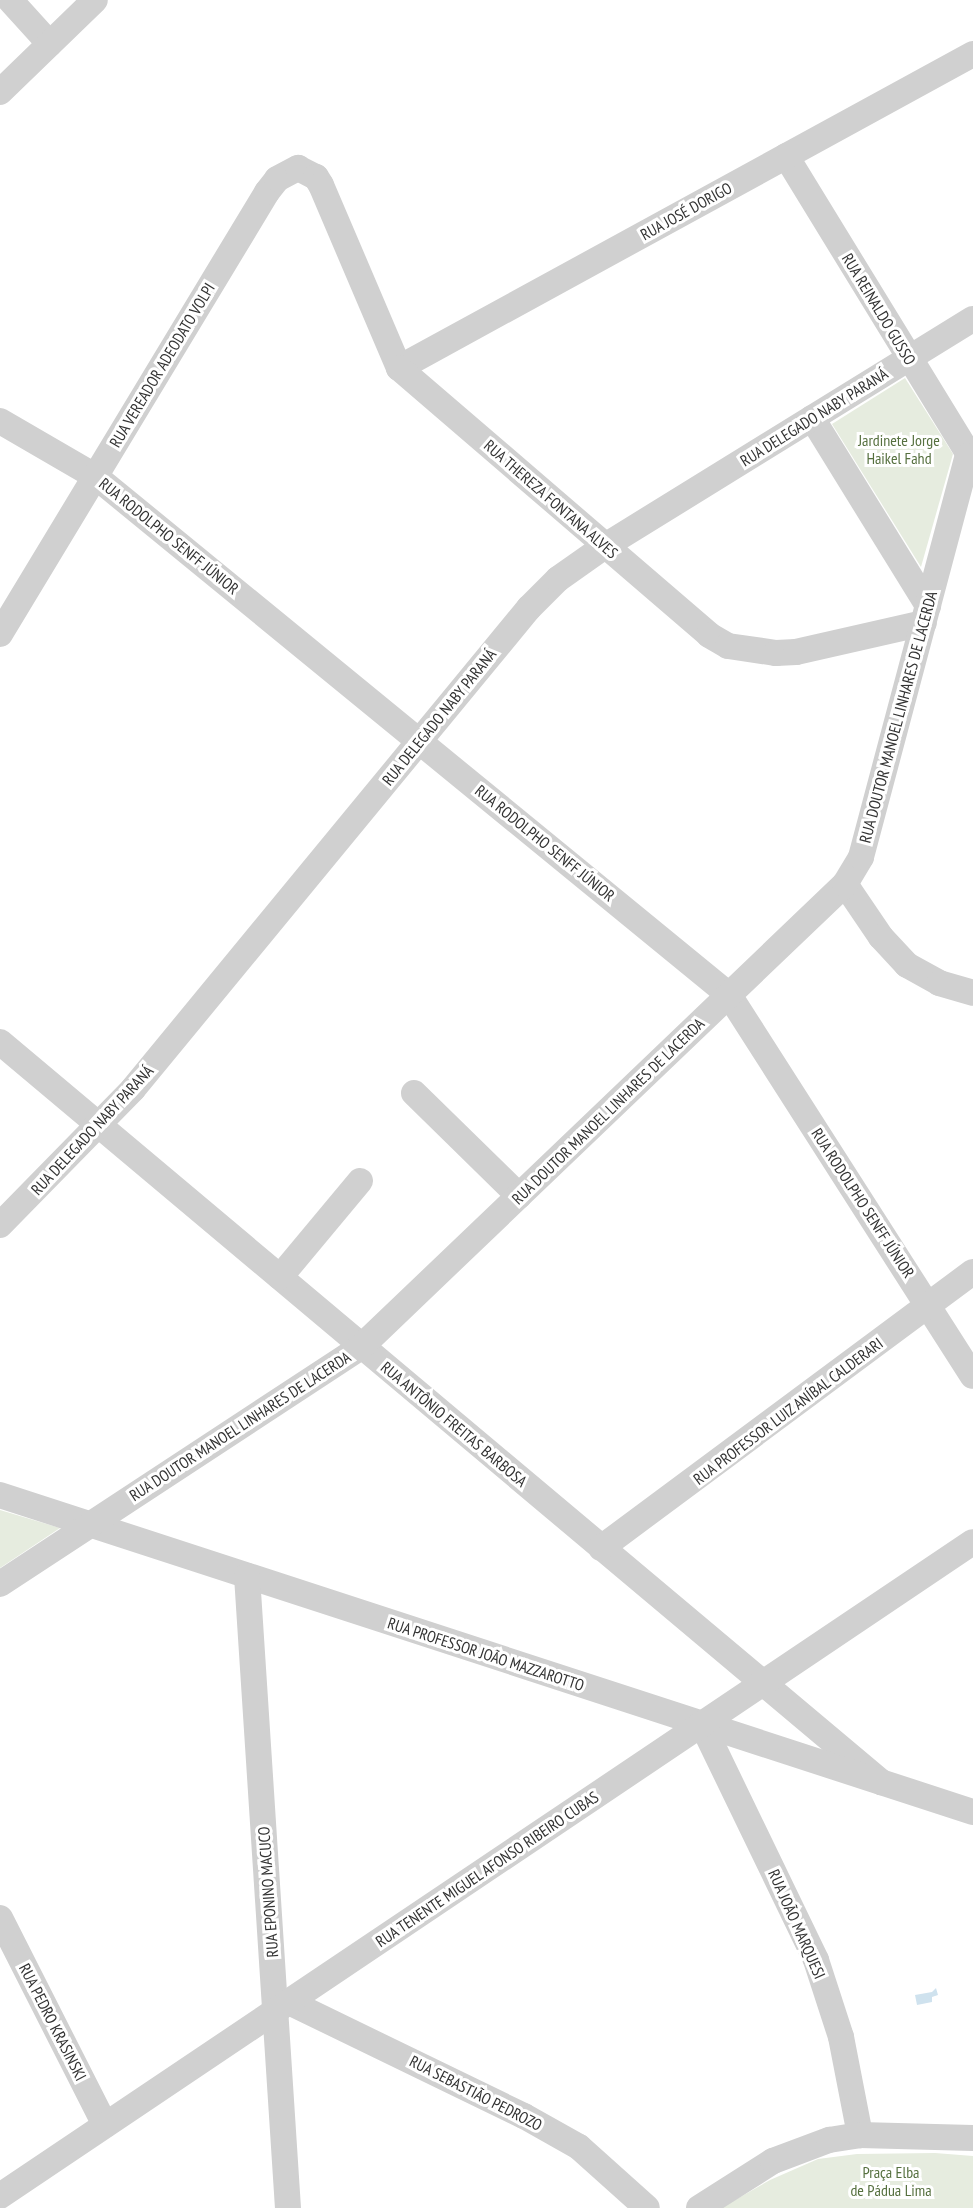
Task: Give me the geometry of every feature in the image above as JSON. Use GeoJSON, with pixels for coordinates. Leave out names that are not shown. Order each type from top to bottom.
{"type":"FeatureCollection","features":[{"type":"Feature","properties":{"kind":"street"},"geometry":{"type":"LineString","coordinates":[[10,0],[50,44]]}},
{"type":"Feature","properties":{"kind":"street"},"geometry":{"type":"LineString","coordinates":[[0,92],[95,0]]}},
{"type":"Feature","properties":{"kind":"street","name":"RUA JOSÉ DORIGO"},"geometry":{"type":"LineString","coordinates":[[399,368],[973,54]]}},
{"type":"Feature","properties":{"kind":"street","name":"RUA REINALDO GUSSO"},"geometry":{"type":"LineString","coordinates":[[786,156],[970,459]]}},
{"type":"Feature","properties":{"kind":"street","name":"RUA THEREZA FONTANA ALVES"},"geometry":{"type":"LineString","coordinates":[[298,168],[316,177],[321,185],[399,368],[709,635],[728,646],[749,651],[796,651],[926,614]]}},
{"type":"Feature","properties":{"kind":"street","name":"RUA VEREADOR ADEODATO VOLPI"},"geometry":{"type":"LineString","coordinates":[[0,634],[267,192],[276,179],[298,168]]}},
{"type":"Feature","properties":{"kind":"street","name":"RUA DELEGADO NABY PARANÁ"},"geometry":{"type":"LineString","coordinates":[[0,1225],[100,1126],[133,1089],[543,592],[577,564],[605,546],[973,319]]}},
{"type":"Feature","properties":{"kind":"street"},"geometry":{"type":"LineString","coordinates":[[812,418],[926,614]]}},
{"type":"Feature","properties":{"kind":"street","name":"RUA RODOLPHO SENFF JÚNIOR"},"geometry":{"type":"LineString","coordinates":[[0,421],[95,476],[729,995],[973,1376]]}},
{"type":"Feature","properties":{"kind":"street","name":"RUA DOUTOR MANOEL LINHARES DE LACERDA"},"geometry":{"type":"LineString","coordinates":[[0,1584],[362,1346],[844,884],[861,857],[970,459]]}},
{"type":"Feature","properties":{"kind":"street"},"geometry":{"type":"LineString","coordinates":[[844,884],[880,937],[907,965],[939,983],[973,993]]}},
{"type":"Feature","properties":{"kind":"street","name":"RUA ANTÔNIO FREITAS BARBOSA"},"geometry":{"type":"LineString","coordinates":[[0,1042],[881,1782]]}},
{"type":"Feature","properties":{"kind":"street"},"geometry":{"type":"LineString","coordinates":[[414,1093],[519,1196]]}},
{"type":"Feature","properties":{"kind":"street"},"geometry":{"type":"LineString","coordinates":[[280,1278],[360,1180]]}},
{"type":"Feature","properties":{"kind":"street","name":"RUA PROFESSOR LUIZ ANÍBAL CALDERARI"},"geometry":{"type":"LineString","coordinates":[[602,1548],[973,1272]]}},
{"type":"Feature","properties":{"kind":"street","name":"RUA PROFESSOR JOÃO MAZZAROTTO"},"geometry":{"type":"LineString","coordinates":[[0,1495],[973,1812]]}},
{"type":"Feature","properties":{"kind":"street","name":"RUA TENENTE MIGUEL AFONSO RIBEIRO CUBAS"},"geometry":{"type":"LineString","coordinates":[[0,2196],[973,1542]]}},
{"type":"Feature","properties":{"kind":"street","name":"RUA EPONINO MACUCO"},"geometry":{"type":"LineString","coordinates":[[247,1576],[282,2006],[288,2208]]}},
{"type":"Feature","properties":{"kind":"street","name":"RUA JOÃO MARQUESI"},"geometry":{"type":"LineString","coordinates":[[702,1724],[816,1960],[841,2037],[860,2135]]}},
{"type":"Feature","properties":{"kind":"street","name":"RUA PEDRO KRASINSKI"},"geometry":{"type":"LineString","coordinates":[[0,1918],[105,2126]]}},
{"type":"Feature","properties":{"kind":"street","name":"RUA SEBASTIÃO PEDROZO"},"geometry":{"type":"LineString","coordinates":[[282,2006],[524,2116],[579,2147],[647,2208]]}},
{"type":"Feature","properties":{"kind":"street"},"geometry":{"type":"LineString","coordinates":[[699,2208],[773,2161],[829,2140],[860,2135],[973,2138]]}},
{"type":"Feature","properties":{"kind":"green space","name":"Jardinete Jorge Haikel Fahd"},"geometry":{"type":"Polygon","coordinates":[[[905,378],[953,454],[921,567],[832,424],[905,378]]]}},
{"type":"Feature","properties":{"kind":"green space"},"geometry":{"type":"Polygon","coordinates":[[[0,1510],[60,1528],[0,1568],[0,1510]]]}},
{"type":"Feature","properties":{"kind":"green space","name":"Praça Elba de Pádua Lima"},"geometry":{"type":"Polygon","coordinates":[[[935,2153],[973,2156],[973,2208],[721,2208],[770,2180],[818,2159],[857,2154],[935,2153]]]}},
{"type":"Feature","properties":{"kind":"water"},"geometry":{"type":"Polygon","coordinates":[[[936,1988],[938,1995],[932,1997],[932,2002],[917,2005],[915,1995],[932,1992],[936,1988]]]}}]}
